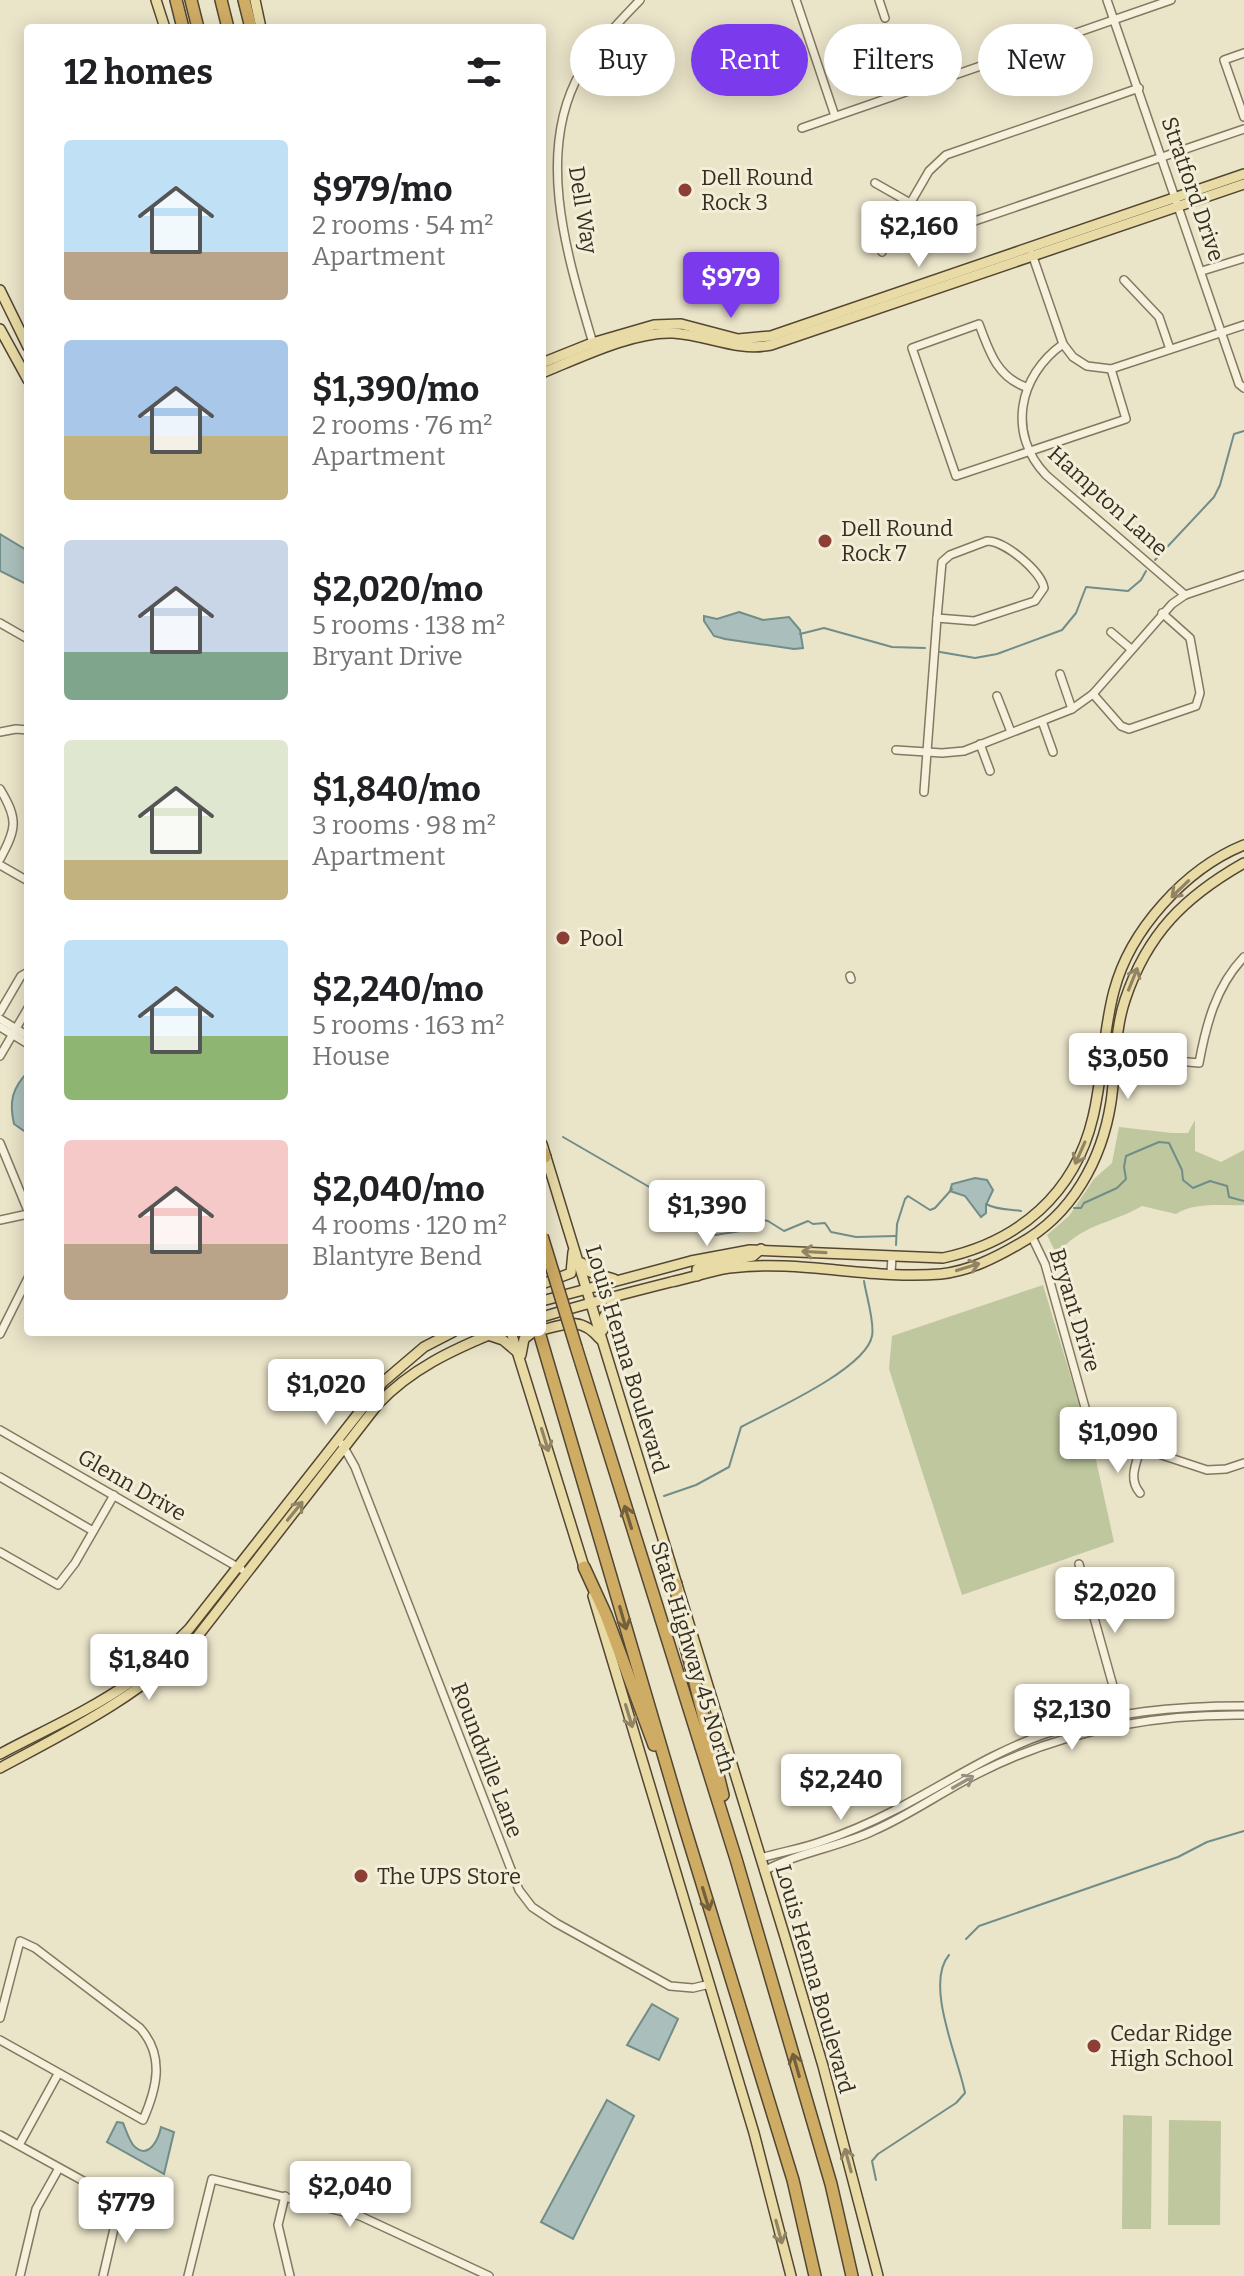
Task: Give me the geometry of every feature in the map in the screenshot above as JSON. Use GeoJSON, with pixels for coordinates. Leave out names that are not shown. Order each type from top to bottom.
{"type":"FeatureCollection","features":[{"type":"Feature","properties":{"kind":"highway"},"geometry":{"type":"LineString","coordinates":[[170,0],[175,24]]}},
{"type":"Feature","properties":{"kind":"highway"},"geometry":{"type":"LineString","coordinates":[[176,0],[182,24]]}},
{"type":"Feature","properties":{"kind":"highway"},"geometry":{"type":"LineString","coordinates":[[191,0],[197,24]]}},
{"type":"Feature","properties":{"kind":"highway"},"geometry":{"type":"LineString","coordinates":[[221,0],[227,24]]}},
{"type":"Feature","properties":{"kind":"highway"},"geometry":{"type":"LineString","coordinates":[[237,0],[242,24]]}},
{"type":"Feature","properties":{"kind":"highway"},"geometry":{"type":"LineString","coordinates":[[244,0],[250,24]]}},
{"type":"Feature","properties":{"kind":"highway","name":"State Highway 45 North"},"geometry":{"type":"LineString","coordinates":[[546,1249],[736,1859],[831,2184],[852,2276]]}},
{"type":"Feature","properties":{"kind":"highway"},"geometry":{"type":"LineString","coordinates":[[540,1336],[793,2180],[813,2263],[813,2276]]}},
{"type":"Feature","properties":{"kind":"highway"},"geometry":{"type":"LineString","coordinates":[[584,1567],[606,1615],[684,1825]]}},
{"type":"Feature","properties":{"kind":"highway"},"geometry":{"type":"LineString","coordinates":[[676,1584],[680,1623],[736,1859]]}},
{"type":"Feature","properties":{"kind":"main road"},"geometry":{"type":"LineString","coordinates":[[156,0],[164,24]]}},
{"type":"Feature","properties":{"kind":"main road"},"geometry":{"type":"LineString","coordinates":[[255,0],[260,24]]}},
{"type":"Feature","properties":{"kind":"main road"},"geometry":{"type":"LineString","coordinates":[[1179,202],[1244,174]]}},
{"type":"Feature","properties":{"kind":"main road"},"geometry":{"type":"LineString","coordinates":[[546,371],[654,325],[695,327],[738,339],[771,336],[1179,202],[1244,184]]}},
{"type":"Feature","properties":{"kind":"main road"},"geometry":{"type":"LineString","coordinates":[[0,290],[24,338]]}},
{"type":"Feature","properties":{"kind":"main road"},"geometry":{"type":"LineString","coordinates":[[17,323],[1,330],[24,373]]}},
{"type":"Feature","properties":{"kind":"main road"},"geometry":{"type":"LineString","coordinates":[[546,362],[594,348]]}},
{"type":"Feature","properties":{"kind":"main road"},"geometry":{"type":"LineString","coordinates":[[546,1300],[705,1258],[761,1249],[943,1258],[995,1242],[1024,1225],[1057,1192],[1081,1153],[1093,1118],[1115,987],[1130,953],[1147,925],[1190,879],[1214,861],[1244,845]]}},
{"type":"Feature","properties":{"kind":"main road"},"geometry":{"type":"LineString","coordinates":[[546,1316],[729,1268],[783,1266],[942,1274],[994,1258],[1032,1237],[1079,1189],[1104,1134],[1124,1003],[1149,947],[1167,921],[1190,897],[1244,863]]}},
{"type":"Feature","properties":{"kind":"main road","name":"Louis Henna Boulevard"},"geometry":{"type":"LineString","coordinates":[[546,1160],[823,2066],[878,2276]]}},
{"type":"Feature","properties":{"kind":"main road"},"geometry":{"type":"LineString","coordinates":[[546,1282],[571,1273],[573,1244]]}},
{"type":"Feature","properties":{"kind":"main road"},"geometry":{"type":"LineString","coordinates":[[697,1276],[697,1269],[702,1266],[753,1256],[761,1249]]}},
{"type":"Feature","properties":{"kind":"main road"},"geometry":{"type":"LineString","coordinates":[[578,1259],[590,1272],[617,1279]]}},
{"type":"Feature","properties":{"kind":"main road"},"geometry":{"type":"LineString","coordinates":[[603,1342],[604,1317],[618,1295]]}},
{"type":"Feature","properties":{"kind":"main road"},"geometry":{"type":"LineString","coordinates":[[546,1329],[582,1324],[590,1327],[603,1342]]}},
{"type":"Feature","properties":{"kind":"main road"},"geometry":{"type":"LineString","coordinates":[[0,1768],[101,1714],[134,1686],[242,1570],[396,1368],[445,1336]]}},
{"type":"Feature","properties":{"kind":"main road"},"geometry":{"type":"LineString","coordinates":[[419,1368],[425,1353],[449,1336]]}},
{"type":"Feature","properties":{"kind":"main road"},"geometry":{"type":"LineString","coordinates":[[341,1444],[386,1395],[419,1368],[488,1336]]}},
{"type":"Feature","properties":{"kind":"main road"},"geometry":{"type":"LineString","coordinates":[[496,1336],[516,1351]]}},
{"type":"Feature","properties":{"kind":"main road"},"geometry":{"type":"LineString","coordinates":[[512,1336],[710,1984],[754,2133],[791,2276]]}},
{"type":"Feature","properties":{"kind":"main road"},"geometry":{"type":"LineString","coordinates":[[521,1366],[521,1346],[527,1336]]}},
{"type":"Feature","properties":{"kind":"main road"},"geometry":{"type":"LineString","coordinates":[[0,1754],[134,1686]]}},
{"type":"Feature","properties":{"kind":"main road"},"geometry":{"type":"LineString","coordinates":[[59,1723],[65,1734]]}},
{"type":"Feature","properties":{"kind":"street","name":"Dell Way"},"geometry":{"type":"LineString","coordinates":[[594,348],[561,213],[556,168],[560,132],[566,106],[582,69],[603,38],[640,0]]}},
{"type":"Feature","properties":{"kind":"street"},"geometry":{"type":"LineString","coordinates":[[796,0],[835,116]]}},
{"type":"Feature","properties":{"kind":"street"},"geometry":{"type":"LineString","coordinates":[[879,0],[885,18]]}},
{"type":"Feature","properties":{"kind":"street","name":"Stratford Drive"},"geometry":{"type":"LineString","coordinates":[[1107,0],[1179,202],[1239,384],[1244,388]]}},
{"type":"Feature","properties":{"kind":"street"},"geometry":{"type":"LineString","coordinates":[[802,128],[1171,0]]}},
{"type":"Feature","properties":{"kind":"street"},"geometry":{"type":"LineString","coordinates":[[1244,53],[1224,60],[1244,117]]}},
{"type":"Feature","properties":{"kind":"street"},"geometry":{"type":"LineString","coordinates":[[882,252],[929,171],[946,155],[1139,88]]}},
{"type":"Feature","properties":{"kind":"street"},"geometry":{"type":"LineString","coordinates":[[875,183],[946,223],[963,225],[1244,129]]}},
{"type":"Feature","properties":{"kind":"street"},"geometry":{"type":"LineString","coordinates":[[1031,252],[1063,344],[1079,363],[1095,369],[1111,369],[1244,325]]}},
{"type":"Feature","properties":{"kind":"street"},"geometry":{"type":"LineString","coordinates":[[1202,271],[1244,258]]}},
{"type":"Feature","properties":{"kind":"street"},"geometry":{"type":"LineString","coordinates":[[1124,280],[1159,317],[1170,349]]}},
{"type":"Feature","properties":{"kind":"street"},"geometry":{"type":"LineString","coordinates":[[1063,344],[1043,361],[1026,387],[1013,381],[999,368],[979,324],[912,348],[956,476],[1126,419],[1111,369]]}},
{"type":"Feature","properties":{"kind":"street","name":"Hampton Lane"},"geometry":{"type":"LineString","coordinates":[[1026,387],[1021,417],[1030,452],[1046,475],[1185,595]]}},
{"type":"Feature","properties":{"kind":"street"},"geometry":{"type":"LineString","coordinates":[[924,792],[937,618],[942,562],[947,556],[987,541],[996,541],[1040,576],[1044,585],[1035,601],[985,619],[937,618]]}},
{"type":"Feature","properties":{"kind":"street"},"geometry":{"type":"LineString","coordinates":[[896,750],[959,752],[1072,709],[1093,694],[1162,613],[1185,595],[1244,575]]}},
{"type":"Feature","properties":{"kind":"street"},"geometry":{"type":"LineString","coordinates":[[1093,694],[1121,726],[1129,729],[1193,709],[1199,703],[1190,638],[1162,613]]}},
{"type":"Feature","properties":{"kind":"street"},"geometry":{"type":"LineString","coordinates":[[0,623],[24,637]]}},
{"type":"Feature","properties":{"kind":"street"},"geometry":{"type":"LineString","coordinates":[[1111,632],[1131,649]]}},
{"type":"Feature","properties":{"kind":"street"},"geometry":{"type":"LineString","coordinates":[[1060,674],[1072,709]]}},
{"type":"Feature","properties":{"kind":"street"},"geometry":{"type":"LineString","coordinates":[[997,696],[1011,732]]}},
{"type":"Feature","properties":{"kind":"street"},"geometry":{"type":"LineString","coordinates":[[1042,721],[1053,752]]}},
{"type":"Feature","properties":{"kind":"street"},"geometry":{"type":"LineString","coordinates":[[0,732],[24,730]]}},
{"type":"Feature","properties":{"kind":"street"},"geometry":{"type":"LineString","coordinates":[[980,744],[990,771]]}},
{"type":"Feature","properties":{"kind":"street"},"geometry":{"type":"LineString","coordinates":[[0,789],[13,812],[14,823],[0,862],[24,878]]}},
{"type":"Feature","properties":{"kind":"street"},"geometry":{"type":"LineString","coordinates":[[1102,1054],[1199,1063],[1213,1007],[1233,969],[1244,957]]}},
{"type":"Feature","properties":{"kind":"street"},"geometry":{"type":"LineString","coordinates":[[0,1012],[24,974]]}},
{"type":"Feature","properties":{"kind":"street"},"geometry":{"type":"LineString","coordinates":[[0,1056],[24,1015]]}},
{"type":"Feature","properties":{"kind":"street"},"geometry":{"type":"LineString","coordinates":[[0,1019],[24,1041]]}},
{"type":"Feature","properties":{"kind":"street"},"geometry":{"type":"LineString","coordinates":[[0,1027],[24,1035]]}},
{"type":"Feature","properties":{"kind":"street"},"geometry":{"type":"LineString","coordinates":[[0,1143],[24,1203]]}},
{"type":"Feature","properties":{"kind":"street"},"geometry":{"type":"LineString","coordinates":[[0,1220],[24,1214]]}},
{"type":"Feature","properties":{"kind":"street","name":"Bryant Drive"},"geometry":{"type":"LineString","coordinates":[[1032,1237],[1045,1264],[1091,1431],[1097,1439],[1141,1447]]}},
{"type":"Feature","properties":{"kind":"street"},"geometry":{"type":"LineString","coordinates":[[891,1273],[892,1257]]}},
{"type":"Feature","properties":{"kind":"street"},"geometry":{"type":"LineString","coordinates":[[0,1334],[3,1322],[24,1285]]}},
{"type":"Feature","properties":{"kind":"street","name":"Glenn Drive"},"geometry":{"type":"LineString","coordinates":[[0,1430],[242,1570]]}},
{"type":"Feature","properties":{"kind":"street","name":"Roundville Lane"},"geometry":{"type":"LineString","coordinates":[[341,1444],[519,1890],[532,1907],[556,1923],[670,1986],[693,1988],[710,1984]]}},
{"type":"Feature","properties":{"kind":"street"},"geometry":{"type":"LineString","coordinates":[[1140,1493],[1133,1484],[1133,1477],[1141,1447],[1207,1470],[1226,1469],[1244,1463]]}},
{"type":"Feature","properties":{"kind":"street"},"geometry":{"type":"LineString","coordinates":[[0,1477],[93,1531]]}},
{"type":"Feature","properties":{"kind":"street"},"geometry":{"type":"LineString","coordinates":[[0,1552],[58,1585],[75,1563],[114,1495]]}},
{"type":"Feature","properties":{"kind":"street"},"geometry":{"type":"LineString","coordinates":[[1079,1564],[1123,1724]]}},
{"type":"Feature","properties":{"kind":"street"},"geometry":{"type":"LineString","coordinates":[[829,1848],[830,1844],[1008,1749],[1073,1725],[1121,1714],[1183,1706],[1244,1706]]}},
{"type":"Feature","properties":{"kind":"street"},"geometry":{"type":"LineString","coordinates":[[764,1871],[874,1831],[979,1773],[1032,1749],[1123,1724],[1177,1717],[1244,1715]]}},
{"type":"Feature","properties":{"kind":"street"},"geometry":{"type":"LineString","coordinates":[[761,1858],[820,1842],[880,1817]]}},
{"type":"Feature","properties":{"kind":"street"},"geometry":{"type":"LineString","coordinates":[[0,2018],[3,1993],[20,1941],[35,1948],[140,2028],[156,2052],[157,2072],[143,2120],[0,2040]]}},
{"type":"Feature","properties":{"kind":"street"},"geometry":{"type":"LineString","coordinates":[[19,2145],[58,2074]]}},
{"type":"Feature","properties":{"kind":"street"},"geometry":{"type":"LineString","coordinates":[[0,2135],[125,2204],[116,2220],[103,2276]]}},
{"type":"Feature","properties":{"kind":"street"},"geometry":{"type":"LineString","coordinates":[[20,2276],[36,2209],[59,2168]]}},
{"type":"Feature","properties":{"kind":"street"},"geometry":{"type":"LineString","coordinates":[[188,2276],[212,2179],[360,2216],[489,2276]]}},
{"type":"Feature","properties":{"kind":"street"},"geometry":{"type":"LineString","coordinates":[[285,2196],[278,2225],[290,2276]]}},
{"type":"Feature","properties":{"kind":"green space"},"geometry":{"type":"Polygon","coordinates":[[[1195,1120],[1195,1151],[1221,1162],[1244,1150],[1244,1205],[1200,1206],[1176,1214],[1142,1206],[1085,1231],[1057,1255],[1047,1235],[1069,1216],[1094,1179],[1112,1163],[1119,1127],[1188,1133],[1195,1120]]]}},
{"type":"Feature","properties":{"kind":"green space"},"geometry":{"type":"Polygon","coordinates":[[[1043,1285],[1096,1460],[1114,1542],[962,1595],[889,1369],[892,1336],[1043,1285]]]}},
{"type":"Feature","properties":{"kind":"green space"},"geometry":{"type":"Polygon","coordinates":[[[1123,2115],[1152,2116],[1151,2229],[1122,2229],[1123,2115]]]}},
{"type":"Feature","properties":{"kind":"green space"},"geometry":{"type":"Polygon","coordinates":[[[1169,2120],[1221,2121],[1220,2225],[1168,2225],[1169,2120]]]}},
{"type":"Feature","properties":{"kind":"shaded area"},"geometry":{"type":"Polygon","coordinates":[[[0,534],[24,549],[24,583],[0,571],[0,534]]]}},
{"type":"Feature","properties":{"kind":"shaded area"},"geometry":{"type":"Polygon","coordinates":[[[739,612],[763,620],[789,617],[800,630],[803,648],[714,636],[704,621],[704,616],[717,619],[739,612]]]}},
{"type":"Feature","properties":{"kind":"shaded area"},"geometry":{"type":"Polygon","coordinates":[[[24,1077],[24,1131],[14,1124],[12,1109],[18,1084],[24,1077]]]}},
{"type":"Feature","properties":{"kind":"shaded area"},"geometry":{"type":"Polygon","coordinates":[[[975,1178],[987,1180],[993,1190],[986,1213],[981,1217],[965,1196],[950,1191],[952,1184],[975,1178]]]}},
{"type":"Feature","properties":{"kind":"shaded area"},"geometry":{"type":"Polygon","coordinates":[[[652,2004],[678,2019],[659,2060],[627,2045],[652,2004]]]}},
{"type":"Feature","properties":{"kind":"shaded area"},"geometry":{"type":"Polygon","coordinates":[[[607,2100],[634,2116],[573,2239],[541,2222],[607,2100]]]}},
{"type":"Feature","properties":{"kind":"shaded area"},"geometry":{"type":"Polygon","coordinates":[[[117,2122],[123,2123],[131,2143],[145,2151],[153,2146],[161,2127],[174,2132],[164,2174],[107,2142],[117,2122]]]}},
{"type":"Feature","properties":{"kind":"waterway"},"geometry":{"type":"LineString","coordinates":[[1155,560],[1214,497],[1234,434],[1244,431]]}},
{"type":"Feature","properties":{"kind":"waterway"},"geometry":{"type":"LineString","coordinates":[[940,652],[975,658],[997,654],[1062,630],[1076,613],[1086,587],[1128,591],[1146,571]]}},
{"type":"Feature","properties":{"kind":"waterway"},"geometry":{"type":"LineString","coordinates":[[800,634],[824,628],[892,647],[925,648]]}},
{"type":"Feature","properties":{"kind":"waterway"},"geometry":{"type":"LineString","coordinates":[[563,1137],[670,1199],[674,1208],[707,1219],[715,1235],[747,1230],[753,1218],[768,1221],[784,1231],[808,1221],[825,1223],[831,1232],[856,1237],[896,1236]]}},
{"type":"Feature","properties":{"kind":"waterway"},"geometry":{"type":"LineString","coordinates":[[1074,1208],[1081,1208],[1084,1203],[1117,1188],[1126,1179],[1126,1156],[1159,1142],[1169,1143],[1182,1170],[1183,1180],[1193,1188],[1210,1181],[1227,1186],[1229,1197],[1244,1201]]}},
{"type":"Feature","properties":{"kind":"waterway"},"geometry":{"type":"LineString","coordinates":[[896,1245],[897,1224],[905,1199],[908,1196],[930,1210],[952,1189]]}},
{"type":"Feature","properties":{"kind":"waterway"},"geometry":{"type":"LineString","coordinates":[[986,1204],[1021,1211]]}},
{"type":"Feature","properties":{"kind":"waterway"},"geometry":{"type":"LineString","coordinates":[[664,1496],[696,1485],[729,1467],[741,1427],[816,1388],[866,1349],[873,1330],[864,1281]]}},
{"type":"Feature","properties":{"kind":"waterway"},"geometry":{"type":"LineString","coordinates":[[966,1939],[979,1926],[1244,1831]]}},
{"type":"Feature","properties":{"kind":"waterway"},"geometry":{"type":"LineString","coordinates":[[876,2180],[872,2161],[878,2154],[956,2103],[965,2093],[941,2003],[942,1968],[949,1955]]}},
{"type":"Feature","properties":{"kind":"place","name":"Dell Round Rock 3"},"geometry":{"type":"Point","coordinates":[685,190]}},
{"type":"Feature","properties":{"kind":"place","name":"Dell Round Rock 7"},"geometry":{"type":"Point","coordinates":[825,541]}},
{"type":"Feature","properties":{"kind":"place","name":"Pool"},"geometry":{"type":"Point","coordinates":[563,938]}},
{"type":"Feature","properties":{"kind":"place","name":"The UPS Store"},"geometry":{"type":"Point","coordinates":[361,1876]}},
{"type":"Feature","properties":{"kind":"place","name":"Cedar Ridge High School"},"geometry":{"type":"Point","coordinates":[1094,2046]}}]}
